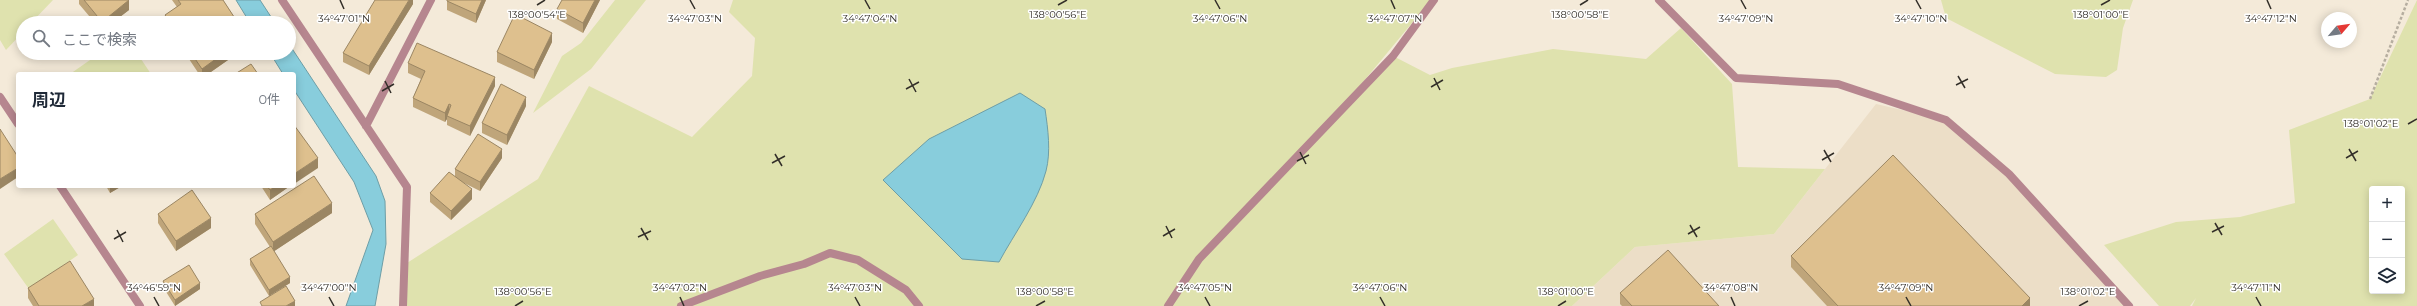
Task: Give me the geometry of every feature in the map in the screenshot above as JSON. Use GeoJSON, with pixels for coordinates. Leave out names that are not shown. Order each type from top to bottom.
{"type":"FeatureCollection","features":[{"type":"Feature","properties":{"kind":"street"},"geometry":{"type":"LineString","coordinates":[[282,0],[293,16]]}},
{"type":"Feature","properties":{"kind":"street"},"geometry":{"type":"LineString","coordinates":[[366,126],[431,0]]}},
{"type":"Feature","properties":{"kind":"street"},"geometry":{"type":"LineString","coordinates":[[1168,306],[1199,259],[1393,56],[1434,0]]}},
{"type":"Feature","properties":{"kind":"street"},"geometry":{"type":"LineString","coordinates":[[1659,0],[1736,78],[1838,84],[1946,120],[2009,174],[2129,306]]}},
{"type":"Feature","properties":{"kind":"street"},"geometry":{"type":"LineString","coordinates":[[296,21],[407,187],[403,306]]}},
{"type":"Feature","properties":{"kind":"street"},"geometry":{"type":"LineString","coordinates":[[0,97],[16,121]]}},
{"type":"Feature","properties":{"kind":"street"},"geometry":{"type":"LineString","coordinates":[[61,188],[140,306]]}},
{"type":"Feature","properties":{"kind":"street"},"geometry":{"type":"LineString","coordinates":[[681,306],[760,276],[804,264],[830,253],[858,260],[906,290],[919,306]]}},
{"type":"Feature","properties":{"kind":"path"},"geometry":{"type":"LineString","coordinates":[[2370,99],[2408,0]]}},
{"type":"Feature","properties":{"kind":"shaded area"},"geometry":{"type":"Polygon","coordinates":[[[1876,104],[1946,120],[2009,174],[2128,306],[1572,306],[1635,247],[1774,234],[1876,104]]]}},
{"type":"Feature","properties":{"kind":"green space"},"geometry":{"type":"Polygon","coordinates":[[[0,0],[53,0],[38,16],[16,16],[16,39],[6,50],[0,40],[0,0]]]}},
{"type":"Feature","properties":{"kind":"green space"},"geometry":{"type":"Polygon","coordinates":[[[615,0],[646,0],[591,69],[533,113],[562,56],[581,43],[615,0]]]}},
{"type":"Feature","properties":{"kind":"green space"},"geometry":{"type":"Polygon","coordinates":[[[733,0],[1431,0],[1329,123],[1393,56],[1430,75],[1452,68],[1553,49],[1646,59],[1681,28],[1732,84],[1738,167],[1825,169],[1774,234],[1635,247],[1572,306],[406,306],[407,263],[538,179],[589,86],[692,137],[752,76],[755,38],[729,12],[733,0]]]}},
{"type":"Feature","properties":{"kind":"green space"},"geometry":{"type":"Polygon","coordinates":[[[1941,0],[2133,0],[2123,28],[2117,70],[2106,77],[2055,74],[1946,18],[1941,0]]]}},
{"type":"Feature","properties":{"kind":"green space"},"geometry":{"type":"Polygon","coordinates":[[[2417,0],[2417,306],[2192,306],[2196,298],[2190,306],[2159,306],[2104,245],[2176,222],[2240,217],[2295,203],[2289,130],[2370,99],[2417,0]]]}},
{"type":"Feature","properties":{"kind":"green space"},"geometry":{"type":"Polygon","coordinates":[[[90,60],[142,60],[150,72],[73,72],[90,60]]]}},
{"type":"Feature","properties":{"kind":"green space"},"geometry":{"type":"Polygon","coordinates":[[[53,219],[78,255],[29,289],[4,254],[53,219]]]}},
{"type":"Feature","properties":{"kind":"water"},"geometry":{"type":"Polygon","coordinates":[[[236,0],[260,0],[270,16],[246,16],[236,0]]]}},
{"type":"Feature","properties":{"kind":"water"},"geometry":{"type":"Polygon","coordinates":[[[296,55],[376,176],[385,201],[386,244],[375,306],[346,306],[373,230],[354,182],[296,93],[296,72],[282,72],[274,60],[296,60],[296,55]]]}},
{"type":"Feature","properties":{"kind":"water"},"geometry":{"type":"Polygon","coordinates":[[[1020,93],[1045,109],[1049,148],[1048,164],[1042,183],[1032,206],[999,262],[962,259],[883,180],[929,139],[1020,93]]]}},
{"type":"Feature","properties":{"kind":"building"},"geometry":{"type":"Polygon","coordinates":[[[84,0],[129,0],[109,16],[97,16],[84,0]]]}},
{"type":"Feature","properties":{"kind":"building"},"geometry":{"type":"Polygon","coordinates":[[[178,0],[223,0],[233,16],[165,15],[181,4],[178,0]]]}},
{"type":"Feature","properties":{"kind":"building"},"geometry":{"type":"Polygon","coordinates":[[[375,0],[409,0],[369,66],[343,53],[375,0]]]}},
{"type":"Feature","properties":{"kind":"building"},"geometry":{"type":"Polygon","coordinates":[[[447,0],[482,0],[476,14],[447,0]]]}},
{"type":"Feature","properties":{"kind":"building"},"geometry":{"type":"Polygon","coordinates":[[[562,0],[595,0],[583,23],[557,9],[562,0]]]}},
{"type":"Feature","properties":{"kind":"building"},"geometry":{"type":"Polygon","coordinates":[[[515,14],[552,33],[534,70],[497,52],[515,14]]]}},
{"type":"Feature","properties":{"kind":"building"},"geometry":{"type":"Polygon","coordinates":[[[417,43],[495,77],[470,126],[447,116],[451,105],[449,104],[445,113],[413,98],[425,71],[408,63],[417,43]]]}},
{"type":"Feature","properties":{"kind":"building"},"geometry":{"type":"Polygon","coordinates":[[[196,60],[214,60],[202,69],[196,60]]]}},
{"type":"Feature","properties":{"kind":"building"},"geometry":{"type":"Polygon","coordinates":[[[251,64],[257,72],[238,72],[251,64]]]}},
{"type":"Feature","properties":{"kind":"building"},"geometry":{"type":"Polygon","coordinates":[[[501,84],[526,97],[507,135],[482,123],[501,84]]]}},
{"type":"Feature","properties":{"kind":"building"},"geometry":{"type":"Polygon","coordinates":[[[296,128],[318,158],[296,173],[296,128]]]}},
{"type":"Feature","properties":{"kind":"building"},"geometry":{"type":"Polygon","coordinates":[[[0,129],[16,154],[16,169],[0,179],[0,129]]]}},
{"type":"Feature","properties":{"kind":"building"},"geometry":{"type":"Polygon","coordinates":[[[478,134],[502,149],[480,182],[455,169],[478,134]]]}},
{"type":"Feature","properties":{"kind":"building"},"geometry":{"type":"Polygon","coordinates":[[[1893,155],[2030,298],[2022,306],[1838,306],[1791,256],[1893,155]]]}},
{"type":"Feature","properties":{"kind":"building"},"geometry":{"type":"Polygon","coordinates":[[[449,172],[472,189],[451,211],[430,193],[449,172]]]}},
{"type":"Feature","properties":{"kind":"building"},"geometry":{"type":"Polygon","coordinates":[[[314,176],[332,203],[273,242],[255,214],[314,176]]]}},
{"type":"Feature","properties":{"kind":"building"},"geometry":{"type":"Polygon","coordinates":[[[192,190],[211,218],[176,241],[158,214],[192,190]]]}},
{"type":"Feature","properties":{"kind":"building"},"geometry":{"type":"Polygon","coordinates":[[[271,246],[290,277],[269,290],[250,259],[271,246]]]}},
{"type":"Feature","properties":{"kind":"building"},"geometry":{"type":"Polygon","coordinates":[[[1668,250],[1719,306],[1632,306],[1620,293],[1668,250]]]}},
{"type":"Feature","properties":{"kind":"building"},"geometry":{"type":"Polygon","coordinates":[[[70,261],[94,299],[82,306],[39,306],[28,288],[70,261]]]}},
{"type":"Feature","properties":{"kind":"building"},"geometry":{"type":"Polygon","coordinates":[[[189,265],[200,283],[175,300],[163,281],[189,265]]]}},
{"type":"Feature","properties":{"kind":"building"},"geometry":{"type":"Polygon","coordinates":[[[286,286],[295,301],[286,306],[262,306],[260,302],[286,286]]]}}]}
